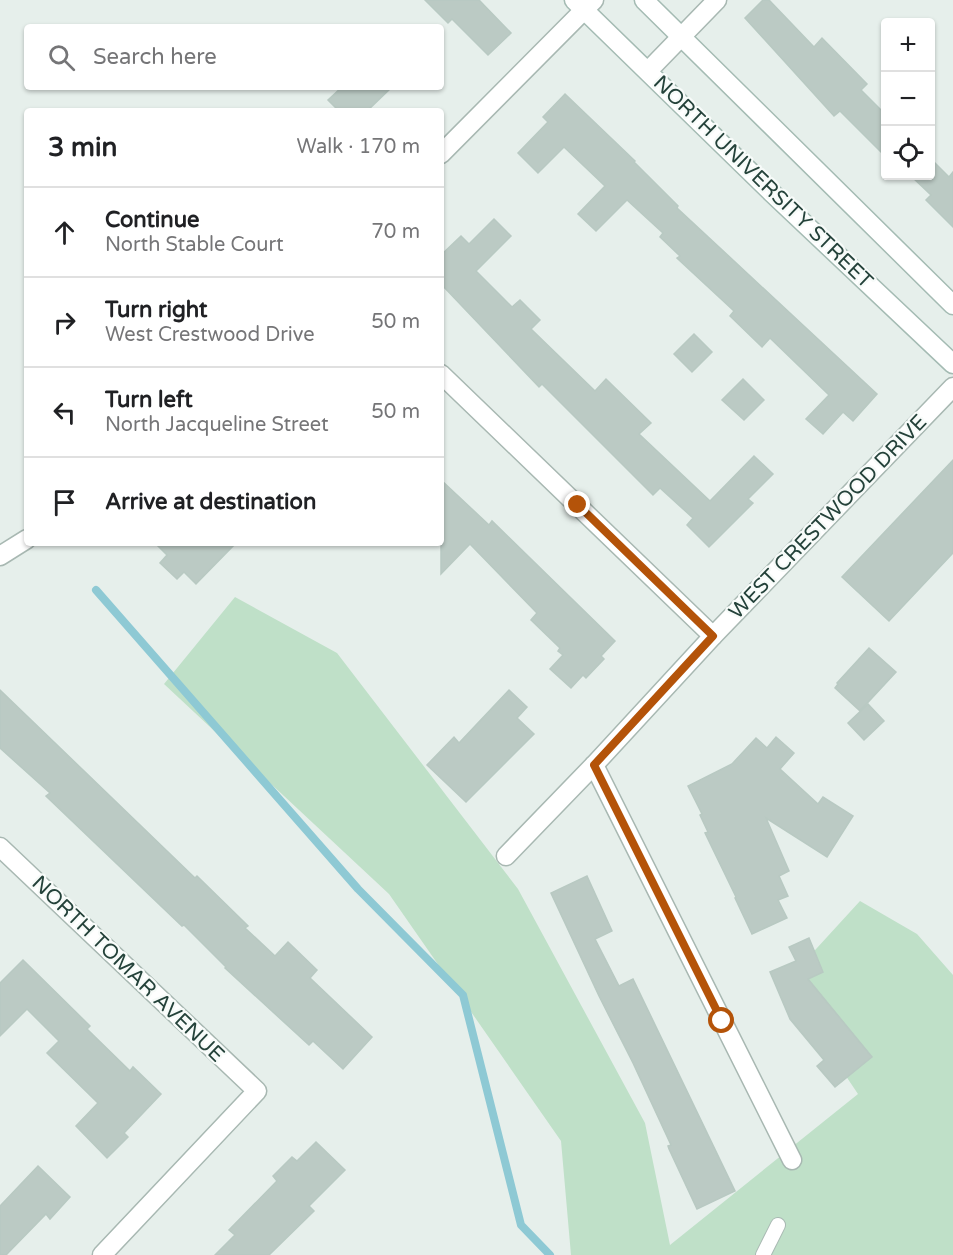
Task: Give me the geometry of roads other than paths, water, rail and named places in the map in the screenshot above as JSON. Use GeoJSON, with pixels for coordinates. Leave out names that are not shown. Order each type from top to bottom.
{"type":"FeatureCollection","features":[{"type":"Feature","properties":{"kind":"street"},"geometry":{"type":"LineString","coordinates":[[644,0],[953,305]]}},
{"type":"Feature","properties":{"kind":"street"},"geometry":{"type":"LineString","coordinates":[[648,71],[717,0]]}},
{"type":"Feature","properties":{"kind":"street"},"geometry":{"type":"LineString","coordinates":[[444,151],[584,3]]}},
{"type":"Feature","properties":{"kind":"street","name":"NORTH UNIVERSITY STREET"},"geometry":{"type":"LineString","coordinates":[[584,3],[648,71],[953,364]]}},
{"type":"Feature","properties":{"kind":"street"},"geometry":{"type":"LineString","coordinates":[[444,377],[713,636]]}},
{"type":"Feature","properties":{"kind":"street","name":"WEST CRESTWOOD DRIVE"},"geometry":{"type":"LineString","coordinates":[[506,856],[713,636],[953,387]]}},
{"type":"Feature","properties":{"kind":"street"},"geometry":{"type":"LineString","coordinates":[[0,556],[24,541]]}},
{"type":"Feature","properties":{"kind":"street"},"geometry":{"type":"LineString","coordinates":[[594,765],[792,1160]]}},
{"type":"Feature","properties":{"kind":"street","name":"NORTH TOMAR AVENUE"},"geometry":{"type":"LineString","coordinates":[[0,847],[257,1091],[102,1255]]}},
{"type":"Feature","properties":{"kind":"lane"},"geometry":{"type":"LineString","coordinates":[[763,1255],[778,1224]]}},
{"type":"Feature","properties":{"kind":"waterway"},"geometry":{"type":"LineString","coordinates":[[96,590],[358,889],[463,995],[521,1225],[550,1255]]}}]}
